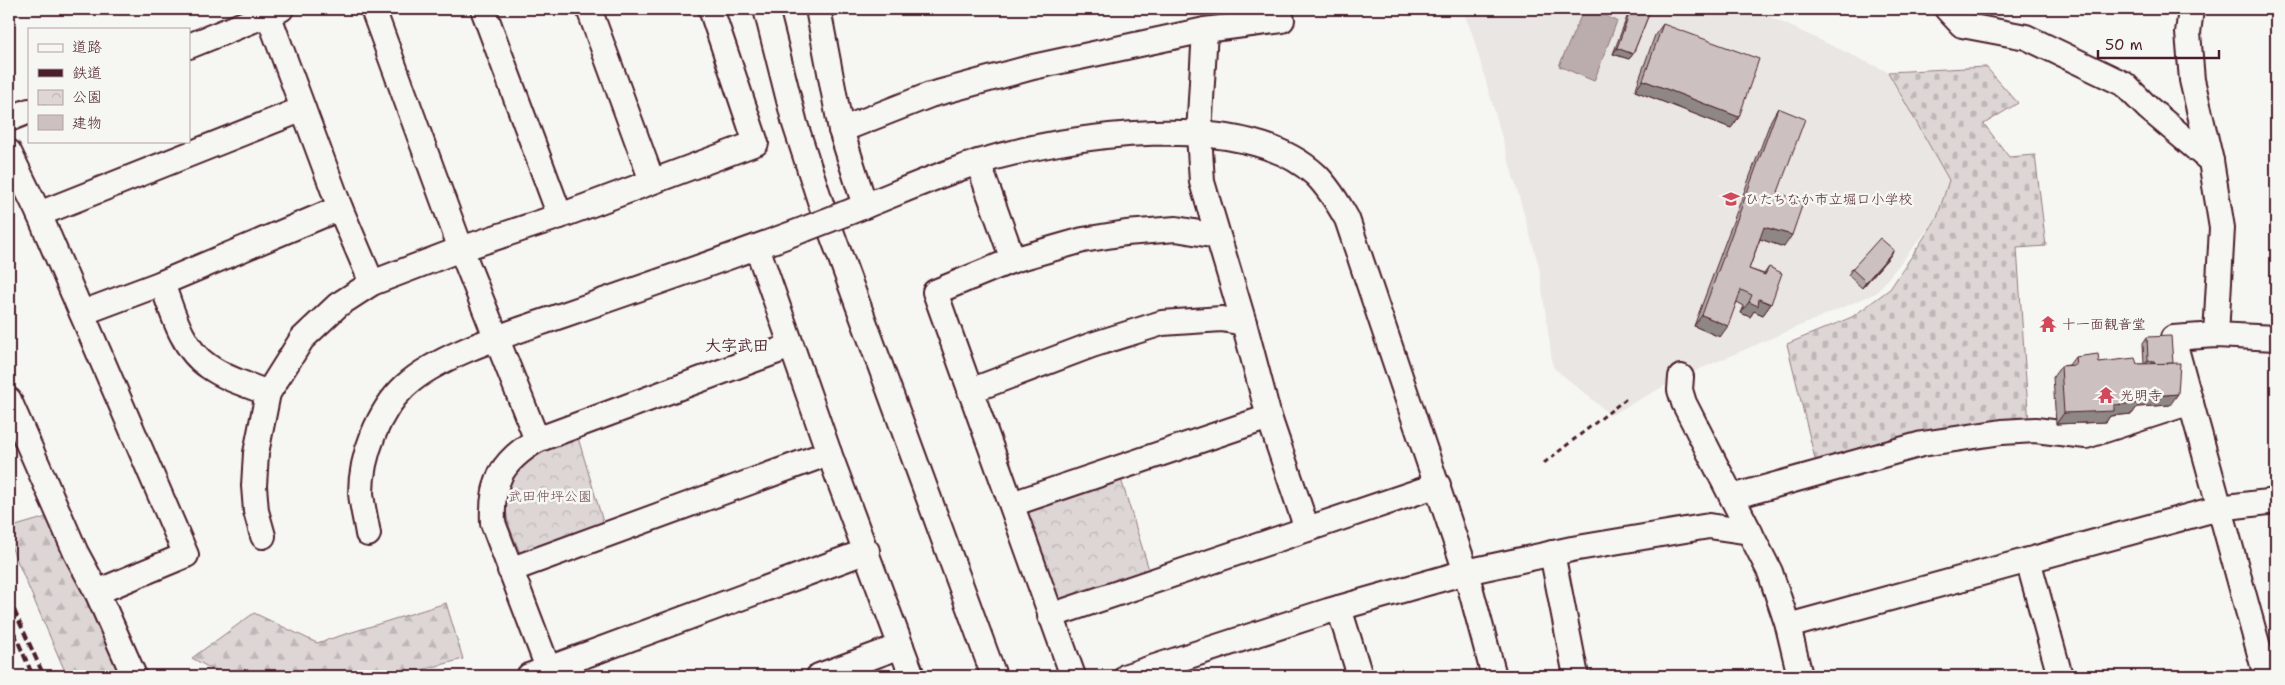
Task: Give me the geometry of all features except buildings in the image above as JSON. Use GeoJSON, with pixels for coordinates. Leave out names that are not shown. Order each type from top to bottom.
{"type":"FeatureCollection","features":[{"type":"Feature","properties":{"kind":"street"},"geometry":{"type":"LineString","coordinates":[[373,9],[496,339],[536,440]]}},
{"type":"Feature","properties":{"kind":"street"},"geometry":{"type":"LineString","coordinates":[[483,9],[560,216]]}},
{"type":"Feature","properties":{"kind":"street"},"geometry":{"type":"LineString","coordinates":[[589,9],[652,181]]}},
{"type":"Feature","properties":{"kind":"street"},"geometry":{"type":"LineString","coordinates":[[263,536],[256,511],[254,486],[256,453],[268,393],[302,339],[338,305],[372,284],[462,249],[560,216],[756,143],[711,9]]}},
{"type":"Feature","properties":{"kind":"street"},"geometry":{"type":"LineString","coordinates":[[766,9],[792,115],[821,204],[994,676]]}},
{"type":"Feature","properties":{"kind":"street"},"geometry":{"type":"LineString","coordinates":[[818,9],[855,210]]}},
{"type":"Feature","properties":{"kind":"street"},"geometry":{"type":"LineString","coordinates":[[841,130],[939,92],[1033,67],[1205,30],[1282,20],[1276,9]]}},
{"type":"Feature","properties":{"kind":"street"},"geometry":{"type":"LineString","coordinates":[[1947,9],[1962,24],[2026,37],[2124,84],[2148,108],[2211,161]]}},
{"type":"Feature","properties":{"kind":"street"},"geometry":{"type":"LineString","coordinates":[[2191,9],[2188,33],[2192,80],[2211,161],[2222,228],[2216,335]]}},
{"type":"Feature","properties":{"kind":"street"},"geometry":{"type":"LineString","coordinates":[[190,46],[274,11],[303,109],[340,208],[372,284]]}},
{"type":"Feature","properties":{"kind":"street"},"geometry":{"type":"LineString","coordinates":[[1205,30],[1199,134],[1202,182],[1244,323],[1269,417],[1307,529]]}},
{"type":"Feature","properties":{"kind":"street"},"geometry":{"type":"LineString","coordinates":[[39,214],[303,109]]}},
{"type":"Feature","properties":{"kind":"street"},"geometry":{"type":"LineString","coordinates":[[9,119],[28,111]]}},
{"type":"Feature","properties":{"kind":"street"},"geometry":{"type":"LineString","coordinates":[[368,534],[361,493],[364,466],[371,439],[385,412],[403,387],[428,368],[496,339],[757,247],[978,162],[1060,142],[1144,134],[1199,134],[1239,139],[1268,147],[1295,160],[1316,175],[1332,194],[1347,218],[1466,572],[1494,676]]}},
{"type":"Feature","properties":{"kind":"street"},"geometry":{"type":"LineString","coordinates":[[9,152],[39,214],[186,555],[97,592]]}},
{"type":"Feature","properties":{"kind":"street"},"geometry":{"type":"LineString","coordinates":[[978,162],[1013,260]]}},
{"type":"Feature","properties":{"kind":"street"},"geometry":{"type":"LineString","coordinates":[[82,313],[162,283],[340,208]]}},
{"type":"Feature","properties":{"kind":"street"},"geometry":{"type":"LineString","coordinates":[[1073,676],[935,292],[1013,260],[1083,240],[1126,233],[1176,229],[1217,236]]}},
{"type":"Feature","properties":{"kind":"street"},"geometry":{"type":"LineString","coordinates":[[757,247],[829,453],[912,676]]}},
{"type":"Feature","properties":{"kind":"street"},"geometry":{"type":"LineString","coordinates":[[162,283],[178,327],[197,356],[207,366],[268,393]]}},
{"type":"Feature","properties":{"kind":"street"},"geometry":{"type":"LineString","coordinates":[[970,391],[1092,346],[1162,323],[1222,319],[1244,323]]}},
{"type":"Feature","properties":{"kind":"street"},"geometry":{"type":"LineString","coordinates":[[2266,676],[2173,338],[2216,335],[2276,338]]}},
{"type":"Feature","properties":{"kind":"street"},"geometry":{"type":"LineString","coordinates":[[791,346],[536,440],[520,450],[507,463],[497,480],[492,501],[492,523],[510,570],[543,674],[867,551]]}},
{"type":"Feature","properties":{"kind":"street"},"geometry":{"type":"LineString","coordinates":[[1682,377],[1680,390],[1684,403],[1770,572],[1788,626],[1800,676]]}},
{"type":"Feature","properties":{"kind":"street"},"geometry":{"type":"LineString","coordinates":[[9,400],[76,553],[97,592],[134,676]]}},
{"type":"Feature","properties":{"kind":"street"},"geometry":{"type":"LineString","coordinates":[[1732,497],[1922,444],[2002,432],[2035,430],[2086,436],[2191,402]]}},
{"type":"Feature","properties":{"kind":"street"},"geometry":{"type":"LineString","coordinates":[[1012,504],[1269,417]]}},
{"type":"Feature","properties":{"kind":"street"},"geometry":{"type":"LineString","coordinates":[[510,570],[829,453]]}},
{"type":"Feature","properties":{"kind":"street"},"geometry":{"type":"LineString","coordinates":[[1050,616],[1438,485]]}},
{"type":"Feature","properties":{"kind":"street"},"geometry":{"type":"LineString","coordinates":[[1788,626],[2219,508],[2276,501]]}},
{"type":"Feature","properties":{"kind":"street"},"geometry":{"type":"LineString","coordinates":[[1127,676],[1338,608],[1466,572],[1552,553],[1709,526],[1750,532]]}},
{"type":"Feature","properties":{"kind":"street"},"geometry":{"type":"LineString","coordinates":[[1552,553],[1576,676]]}},
{"type":"Feature","properties":{"kind":"street"},"geometry":{"type":"LineString","coordinates":[[2028,560],[2060,676]]}},
{"type":"Feature","properties":{"kind":"street"},"geometry":{"type":"LineString","coordinates":[[1338,608],[1360,676]]}},
{"type":"Feature","properties":{"kind":"street"},"geometry":{"type":"LineString","coordinates":[[819,676],[901,646]]}},
{"type":"Feature","properties":{"kind":"path"},"geometry":{"type":"LineString","coordinates":[[1544,463],[1627,398]]}},
{"type":"Feature","properties":{"kind":"shaded area","name":"ひたちなか市立堀口小学校"},"geometry":{"type":"Polygon","coordinates":[[[1462,9],[1753,9],[1888,72],[1949,180],[1937,218],[1876,293],[1681,377],[1611,415],[1553,367],[1539,266],[1472,33],[1462,9]]]}},
{"type":"Feature","properties":{"kind":"shaded area"},"geometry":{"type":"Polygon","coordinates":[[[1584,9],[1590,9],[1617,21],[1594,81],[1559,66],[1584,9]]]}},
{"type":"Feature","properties":{"kind":"green space"},"geometry":{"type":"Polygon","coordinates":[[[1986,67],[2018,103],[1984,124],[2009,157],[2035,155],[2046,246],[2017,248],[2029,425],[1817,467],[1787,344],[1852,317],[1890,289],[1937,218],[1949,180],[1888,72],[1986,67]]]}},
{"type":"Feature","properties":{"kind":"green space","name":"武田仲坪公園"},"geometry":{"type":"Polygon","coordinates":[[[576,431],[603,522],[520,553],[507,517],[506,499],[508,485],[514,472],[534,453],[546,445],[576,431]]]}},
{"type":"Feature","properties":{"kind":"green space"},"geometry":{"type":"Polygon","coordinates":[[[1120,476],[1151,576],[1057,607],[1021,514],[1027,506],[1120,476]]]}},
{"type":"Feature","properties":{"kind":"green space"},"geometry":{"type":"Polygon","coordinates":[[[50,516],[102,615],[119,676],[67,676],[9,542],[9,528],[50,516]]]}},
{"type":"Feature","properties":{"kind":"green space"},"geometry":{"type":"Polygon","coordinates":[[[446,603],[463,659],[399,676],[224,676],[192,658],[254,613],[317,643],[446,603]]]}},
{"type":"Feature","properties":{"kind":"railway"},"geometry":{"type":"LineString","coordinates":[[9,599],[44,676]]}},
{"type":"Feature","properties":{"kind":"railway"},"geometry":{"type":"LineString","coordinates":[[9,621],[33,676]]}},
{"type":"Feature","properties":{"kind":"place","name":"ひたちなか市立堀口小学校"},"geometry":{"type":"Point","coordinates":[1731,199]}},
{"type":"Feature","properties":{"kind":"place","name":"十一面観音堂"},"geometry":{"type":"Point","coordinates":[2048,324]}},
{"type":"Feature","properties":{"kind":"place","name":"光明寺"},"geometry":{"type":"Point","coordinates":[2106,395]}},
{"type":"Feature","properties":{"kind":"district","name":"大字武田"},"geometry":{"type":"Point","coordinates":[737,345]}}]}
